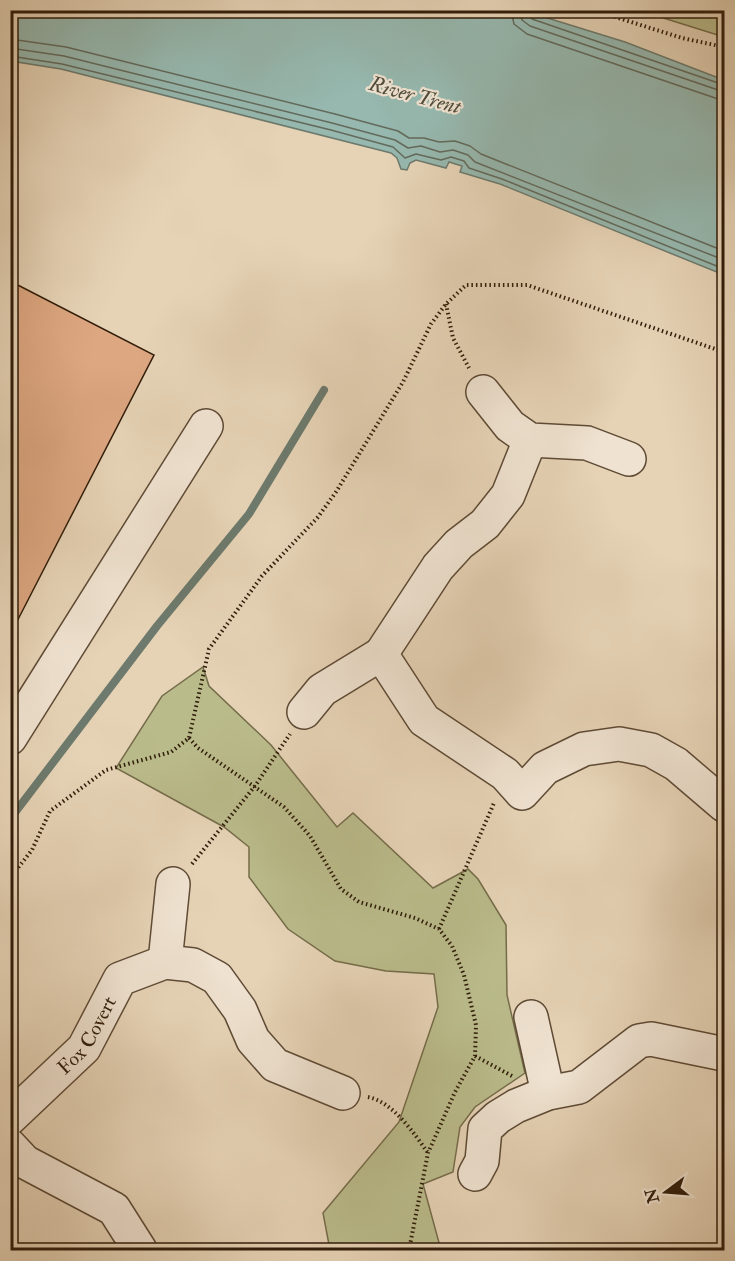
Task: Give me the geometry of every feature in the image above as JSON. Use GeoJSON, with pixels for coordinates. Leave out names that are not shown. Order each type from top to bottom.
{"type":"FeatureCollection","features":[{"type":"Feature","properties":{"kind":"street"},"geometry":{"type":"LineString","coordinates":[[483,392],[510,426],[530,440],[587,443],[629,459]]}},
{"type":"Feature","properties":{"kind":"street"},"geometry":{"type":"LineString","coordinates":[[10,738],[206,426]]}},
{"type":"Feature","properties":{"kind":"street"},"geometry":{"type":"LineString","coordinates":[[303,712],[322,690],[381,654],[438,567],[459,544],[485,524],[508,495],[530,440]]}},
{"type":"Feature","properties":{"kind":"street"},"geometry":{"type":"LineString","coordinates":[[381,654],[424,720],[513,784],[584,749],[619,744],[651,750],[676,765],[723,802]]}},
{"type":"Feature","properties":{"kind":"street"},"geometry":{"type":"LineString","coordinates":[[165,962],[174,884]]}},
{"type":"Feature","properties":{"kind":"street","name":"Fox Covert"},"geometry":{"type":"LineString","coordinates":[[10,1118],[84,1048],[120,979],[165,962],[193,965],[217,978],[240,1010],[253,1040],[275,1065],[343,1093]]}},
{"type":"Feature","properties":{"kind":"street"},"geometry":{"type":"LineString","coordinates":[[531,1017],[548,1093]]}},
{"type":"Feature","properties":{"kind":"street"},"geometry":{"type":"LineString","coordinates":[[475,1174],[482,1161],[485,1129],[498,1117],[516,1106],[548,1093],[579,1088],[639,1041],[651,1039],[724,1054]]}},
{"type":"Feature","properties":{"kind":"street"},"geometry":{"type":"LineString","coordinates":[[10,1146],[26,1162],[114,1209],[140,1251]]}},
{"type":"Feature","properties":{"kind":"path"},"geometry":{"type":"LineString","coordinates":[[593,10],[682,38],[724,47]]}},
{"type":"Feature","properties":{"kind":"path"},"geometry":{"type":"LineString","coordinates":[[10,878],[32,849],[50,811],[106,770],[171,752],[189,738],[209,650],[262,576],[318,517],[336,492],[404,382],[431,324],[446,304],[466,285],[527,285],[724,352]]}},
{"type":"Feature","properties":{"kind":"path"},"geometry":{"type":"LineString","coordinates":[[446,304],[453,338],[483,392]]}},
{"type":"Feature","properties":{"kind":"path"},"geometry":{"type":"LineString","coordinates":[[174,884],[224,827],[255,786],[303,712]]}},
{"type":"Feature","properties":{"kind":"path"},"geometry":{"type":"LineString","coordinates":[[189,738],[198,748],[284,807],[310,836],[341,889],[359,903],[415,918],[439,929],[452,946],[464,975],[476,1025],[475,1056],[455,1092],[428,1153],[409,1251]]}},
{"type":"Feature","properties":{"kind":"path"},"geometry":{"type":"LineString","coordinates":[[439,929],[513,784]]}},
{"type":"Feature","properties":{"kind":"path"},"geometry":{"type":"LineString","coordinates":[[343,1093],[373,1098],[392,1111],[413,1131],[428,1153]]}},
{"type":"Feature","properties":{"kind":"green space"},"geometry":{"type":"Polygon","coordinates":[[[641,11],[724,11],[724,37],[641,11]]]}},
{"type":"Feature","properties":{"kind":"green space"},"geometry":{"type":"Polygon","coordinates":[[[203,667],[209,686],[271,745],[337,827],[353,813],[433,888],[468,869],[478,879],[506,925],[507,995],[525,1073],[475,1107],[460,1127],[453,1172],[423,1184],[441,1250],[330,1250],[323,1213],[399,1122],[438,1007],[434,974],[386,971],[335,961],[288,929],[249,877],[249,847],[224,827],[116,768],[162,696],[203,667]]]}},
{"type":"Feature","properties":{"kind":"water","name":"River Trent"},"geometry":{"type":"Polygon","coordinates":[[[11,10],[525,11],[625,42],[724,80],[724,275],[500,184],[460,172],[462,166],[449,162],[446,168],[416,160],[410,163],[407,170],[401,169],[397,158],[391,153],[61,69],[11,61],[11,10]]]}},
{"type":"Feature","properties":{"kind":"building"},"geometry":{"type":"Polygon","coordinates":[[[10,281],[154,355],[10,635],[10,281]]]}},
{"type":"Feature","properties":{"kind":"waterway"},"geometry":{"type":"LineString","coordinates":[[10,819],[157,626],[249,514],[324,390]]}}]}
